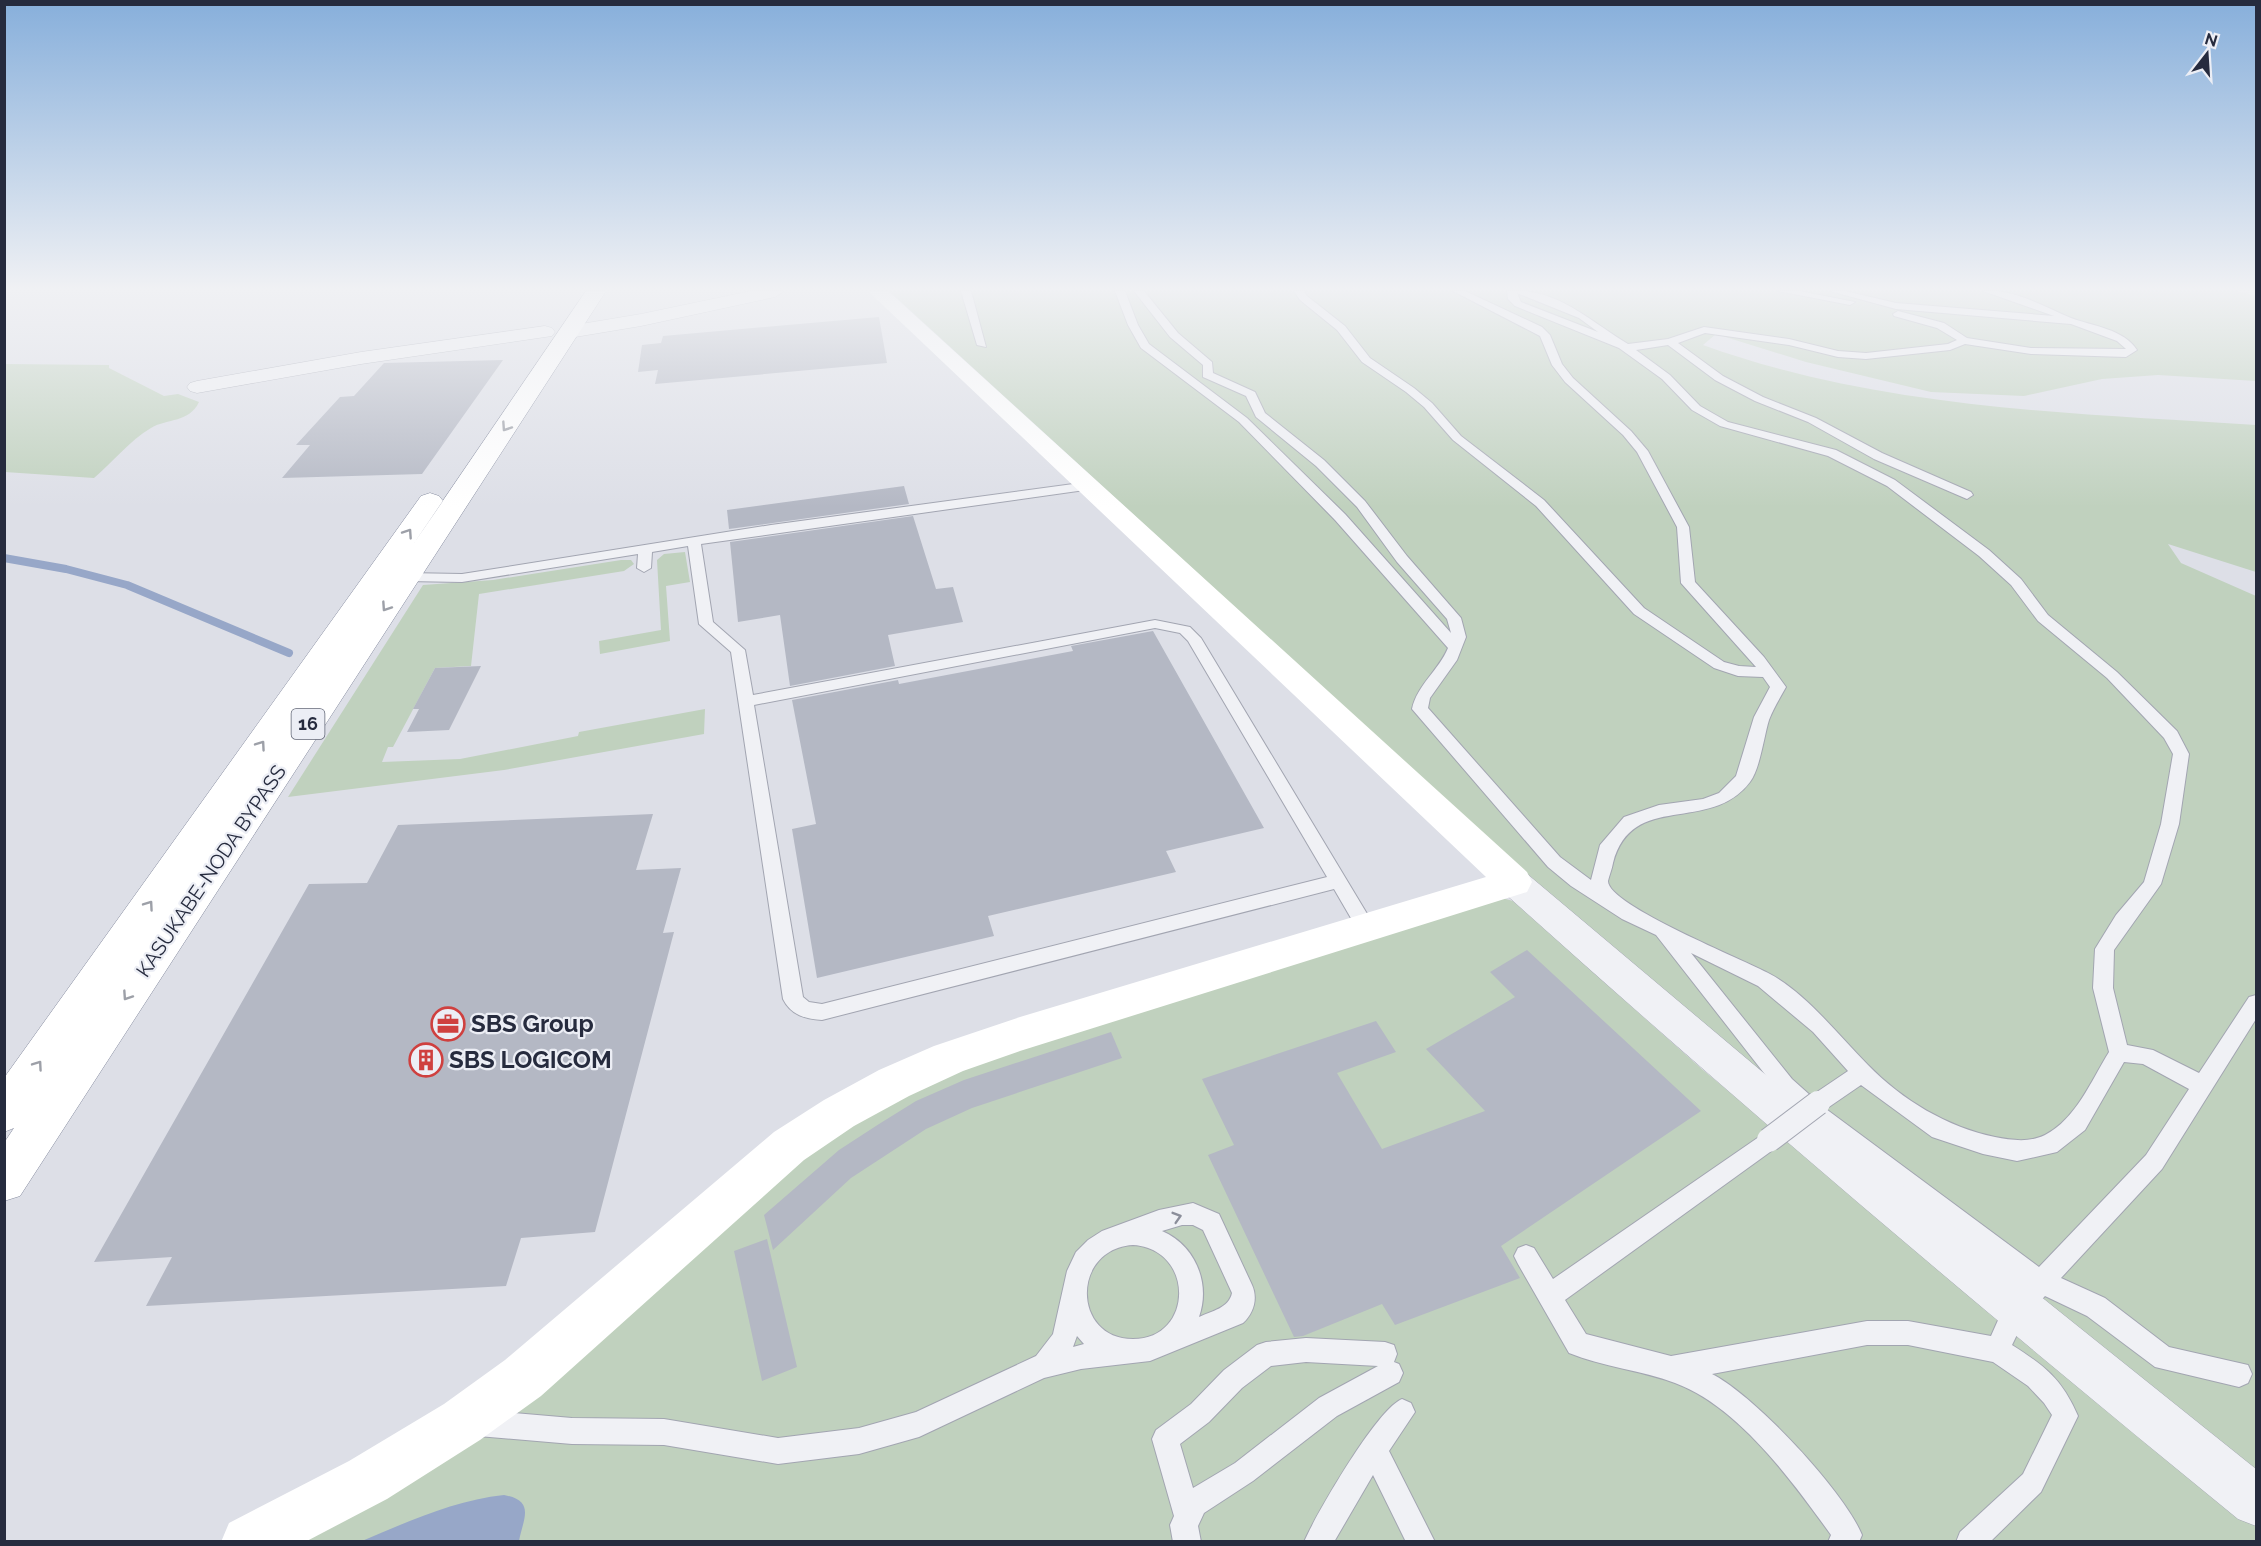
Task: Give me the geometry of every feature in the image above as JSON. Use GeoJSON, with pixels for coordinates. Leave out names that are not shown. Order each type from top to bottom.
{"type":"FeatureCollection","features":[{"type":"Feature","properties":{"kind":"main road","name":"KASUKABE-NODA BYPASS"},"geometry":{"type":"LineString","coordinates":[[4,1113],[535,363]]}},
{"type":"Feature","properties":{"kind":"main road","name":"KASUKABE-NODA BYPASS"},"geometry":{"type":"LineString","coordinates":[[4,1181],[406,577],[538,363]]}},
{"type":"Feature","properties":{"kind":"main road"},"geometry":{"type":"LineString","coordinates":[[955,363],[1514,882]]}},
{"type":"Feature","properties":{"kind":"main road"},"geometry":{"type":"LineString","coordinates":[[248,1542],[368,1480],[462,1422],[523,1378],[789,1146],[839,1113],[949,1058],[1514,882]]}},
{"type":"Feature","properties":{"kind":"street"},"geometry":{"type":"LineString","coordinates":[[197,387],[332,363]]}},
{"type":"Feature","properties":{"kind":"street"},"geometry":{"type":"LineString","coordinates":[[1514,882],[1653,1005],[2029,1295],[2256,1501]]}},
{"type":"Feature","properties":{"kind":"lane"},"geometry":{"type":"LineString","coordinates":[[1168,363],[1243,420],[1340,517],[1455,647]]}},
{"type":"Feature","properties":{"kind":"lane"},"geometry":{"type":"LineString","coordinates":[[1207,363],[1207,375],[1251,394],[1260,415],[1320,463],[1361,504],[1402,559],[1454,618],[1459,637],[1450,660],[1422,698],[1420,709],[1554,862],[1629,914],[1765,980],[1820,1026],[1862,1073],[1940,1130],[1983,1144],[2017,1150],[2049,1145],[2077,1123],[2119,1053],[2103,988],[2105,949],[2123,920],[2152,884],[2170,824],[2181,754],[2171,735],[2112,675],[2043,618],[2016,582],[1984,553],[1891,483],[1832,453],[1724,424],[1696,408],[1666,377],[1648,363]]}},
{"type":"Feature","properties":{"kind":"lane"},"geometry":{"type":"LineString","coordinates":[[1371,363],[1410,390],[1428,405],[1457,438],[1540,503],[1639,611],[1719,665],[1738,671],[1768,672]]}},
{"type":"Feature","properties":{"kind":"lane"},"geometry":{"type":"LineString","coordinates":[[1556,363],[1569,380],[1627,433],[1642,452],[1683,527],[1688,583],[1768,672],[1778,687],[1762,717],[1744,778],[1725,797],[1705,805],[1659,811],[1630,821],[1609,845],[1599,883],[1605,897]]}},
{"type":"Feature","properties":{"kind":"lane"},"geometry":{"type":"LineString","coordinates":[[1699,363],[1719,378],[1759,399],[1812,420],[1878,456],[1967,495]]}},
{"type":"Feature","properties":{"kind":"lane"},"geometry":{"type":"LineString","coordinates":[[406,577],[462,578],[645,549],[1088,486]]}},
{"type":"Feature","properties":{"kind":"lane"},"geometry":{"type":"LineString","coordinates":[[694,542],[706,624],[738,650],[793,999],[797,1007],[806,1011],[822,1012],[1339,881]]}},
{"type":"Feature","properties":{"kind":"lane"},"geometry":{"type":"LineString","coordinates":[[644,568],[645,549]]}},
{"type":"Feature","properties":{"kind":"lane"},"geometry":{"type":"LineString","coordinates":[[747,700],[1144,626],[1168,624],[1185,630],[1194,638],[1366,927]]}},
{"type":"Feature","properties":{"kind":"lane"},"geometry":{"type":"LineString","coordinates":[[1660,928],[1785,1085],[1834,1130],[2014,1265],[2029,1295]]}},
{"type":"Feature","properties":{"kind":"lane"},"geometry":{"type":"LineString","coordinates":[[1996,1350],[2029,1295],[2154,1162],[2256,1003]]}},
{"type":"Feature","properties":{"kind":"lane"},"geometry":{"type":"LineString","coordinates":[[2119,1053],[2146,1056],[2204,1086]]}},
{"type":"Feature","properties":{"kind":"lane"},"geometry":{"type":"LineString","coordinates":[[1550,1296],[1862,1073]]}},
{"type":"Feature","properties":{"kind":"lane"},"geometry":{"type":"LineString","coordinates":[[462,1422],[572,1431],[664,1432],[777,1451],[859,1442],[919,1424],[1042,1366],[1081,1357],[1143,1350],[1234,1314],[1241,1308],[1244,1293],[1211,1222],[1205,1216],[1185,1214],[1104,1241],[1090,1252],[1078,1268],[1073,1286],[1066,1339],[1058,1353],[1042,1366]]}},
{"type":"Feature","properties":{"kind":"lane"},"geometry":{"type":"LineString","coordinates":[[1073,1286],[1075,1306],[1082,1323],[1095,1338],[1113,1348],[1143,1350],[1170,1339],[1184,1323],[1191,1305],[1192,1286],[1186,1267],[1175,1252],[1159,1240],[1140,1235],[1122,1235]]}},
{"type":"Feature","properties":{"kind":"lane"},"geometry":{"type":"LineString","coordinates":[[1526,1256],[1578,1344],[1685,1374],[1738,1407],[1818,1493],[1848,1539]]}},
{"type":"Feature","properties":{"kind":"lane"},"geometry":{"type":"LineString","coordinates":[[2029,1295],[2096,1307],[2164,1358],[2240,1374]]}},
{"type":"Feature","properties":{"kind":"lane"},"geometry":{"type":"LineString","coordinates":[[1670,1369],[1867,1333],[1908,1333],[1996,1350],[2037,1376],[2059,1398],[2065,1416],[2032,1482],[1970,1542]]}},
{"type":"Feature","properties":{"kind":"lane"},"geometry":{"type":"LineString","coordinates":[[1306,1350],[1387,1363],[1244,1472],[1194,1503],[1187,1529],[1165,1438],[1200,1413],[1233,1379],[1266,1354],[1306,1350]]}},
{"type":"Feature","properties":{"kind":"lane"},"geometry":{"type":"LineString","coordinates":[[1318,1542],[1374,1449],[1402,1412]]}},
{"type":"Feature","properties":{"kind":"lane"},"geometry":{"type":"LineString","coordinates":[[1374,1449],[1421,1542]]}},
{"type":"Feature","properties":{"kind":"green space"},"geometry":{"type":"Polygon","coordinates":[[[968,363],[1761,363],[1838,383],[1976,404],[2256,425],[2256,572],[2168,544],[2181,563],[2256,596],[2256,1541],[298,1542],[784,1172],[856,1120],[924,1084],[1034,1043],[1502,898],[1513,901],[1703,1070],[1818,1165],[1738,1067],[968,363]]]}},
{"type":"Feature","properties":{"kind":"green space"},"geometry":{"type":"Polygon","coordinates":[[[1811,363],[2256,363],[2256,381],[2158,375],[2102,379],[2024,396],[1931,392],[1811,363]]]}},
{"type":"Feature","properties":{"kind":"green space"},"geometry":{"type":"Polygon","coordinates":[[[5,364],[109,365],[109,368],[164,396],[178,394],[199,402],[190,414],[143,433],[94,478],[5,472],[5,364]]]}},
{"type":"Feature","properties":{"kind":"green space"},"geometry":{"type":"Polygon","coordinates":[[[685,552],[690,582],[666,586],[670,641],[600,654],[599,641],[661,630],[657,560],[664,554],[685,552]]]}},
{"type":"Feature","properties":{"kind":"green space"},"geometry":{"type":"Polygon","coordinates":[[[631,560],[634,564],[624,571],[479,594],[471,666],[435,668],[393,747],[388,747],[382,762],[460,759],[578,736],[579,732],[705,709],[704,734],[504,770],[288,797],[423,585],[493,580],[631,560]]]}},
{"type":"Feature","properties":{"kind":"water"},"geometry":{"type":"Polygon","coordinates":[[[504,1495],[514,1498],[524,1506],[525,1512],[519,1541],[362,1541],[449,1507],[504,1495]]]}},
{"type":"Feature","properties":{"kind":"building"},"geometry":{"type":"Polygon","coordinates":[[[384,363],[501,363],[422,474],[282,478],[310,445],[296,445],[340,397],[354,396],[384,363]]]}},
{"type":"Feature","properties":{"kind":"building"},"geometry":{"type":"Polygon","coordinates":[[[639,363],[885,363],[655,384],[658,370],[638,372],[639,363]]]}},
{"type":"Feature","properties":{"kind":"building"},"geometry":{"type":"Polygon","coordinates":[[[904,486],[909,504],[729,529],[727,510],[904,486]]]}},
{"type":"Feature","properties":{"kind":"building"},"geometry":{"type":"Polygon","coordinates":[[[913,516],[936,589],[953,587],[963,622],[888,635],[895,666],[790,686],[780,615],[738,622],[730,542],[913,516]]]}},
{"type":"Feature","properties":{"kind":"building"},"geometry":{"type":"Polygon","coordinates":[[[1153,631],[1264,828],[1166,851],[1176,872],[988,916],[994,936],[817,978],[792,829],[816,824],[792,700],[898,680],[899,684],[1073,651],[1071,646],[1153,631]]]}},
{"type":"Feature","properties":{"kind":"building"},"geometry":{"type":"Polygon","coordinates":[[[481,666],[449,730],[407,732],[419,709],[413,709],[435,668],[481,666]]]}},
{"type":"Feature","properties":{"kind":"building","name":"SBS LOGICOM"},"geometry":{"type":"Polygon","coordinates":[[[653,814],[636,870],[681,868],[663,933],[674,932],[595,1232],[521,1238],[506,1286],[146,1306],[172,1257],[94,1262],[309,884],[367,883],[398,825],[653,814]]]}},
{"type":"Feature","properties":{"kind":"building"},"geometry":{"type":"Polygon","coordinates":[[[1527,950],[1701,1111],[1501,1246],[1520,1278],[1395,1325],[1382,1304],[1303,1336],[1294,1337],[1208,1155],[1234,1145],[1202,1079],[1376,1021],[1396,1052],[1337,1073],[1382,1149],[1485,1111],[1426,1049],[1515,997],[1490,972],[1527,950]]]}},
{"type":"Feature","properties":{"kind":"building"},"geometry":{"type":"Polygon","coordinates":[[[1111,1032],[1122,1058],[972,1108],[926,1129],[851,1178],[773,1250],[764,1215],[839,1150],[879,1124],[916,1101],[964,1080],[1111,1032]]]}},
{"type":"Feature","properties":{"kind":"building"},"geometry":{"type":"Polygon","coordinates":[[[767,1239],[797,1367],[762,1381],[734,1251],[767,1239]]]}},
{"type":"Feature","properties":{"kind":"waterway"},"geometry":{"type":"LineString","coordinates":[[4,558],[66,569],[127,585],[289,653]]}},
{"type":"Feature","properties":{"kind":"place","name":"SBS Group"},"geometry":{"type":"Point","coordinates":[448,1024]}},
{"type":"Feature","properties":{"kind":"place","name":"SBS LOGICOM"},"geometry":{"type":"Point","coordinates":[426,1060]}}]}
